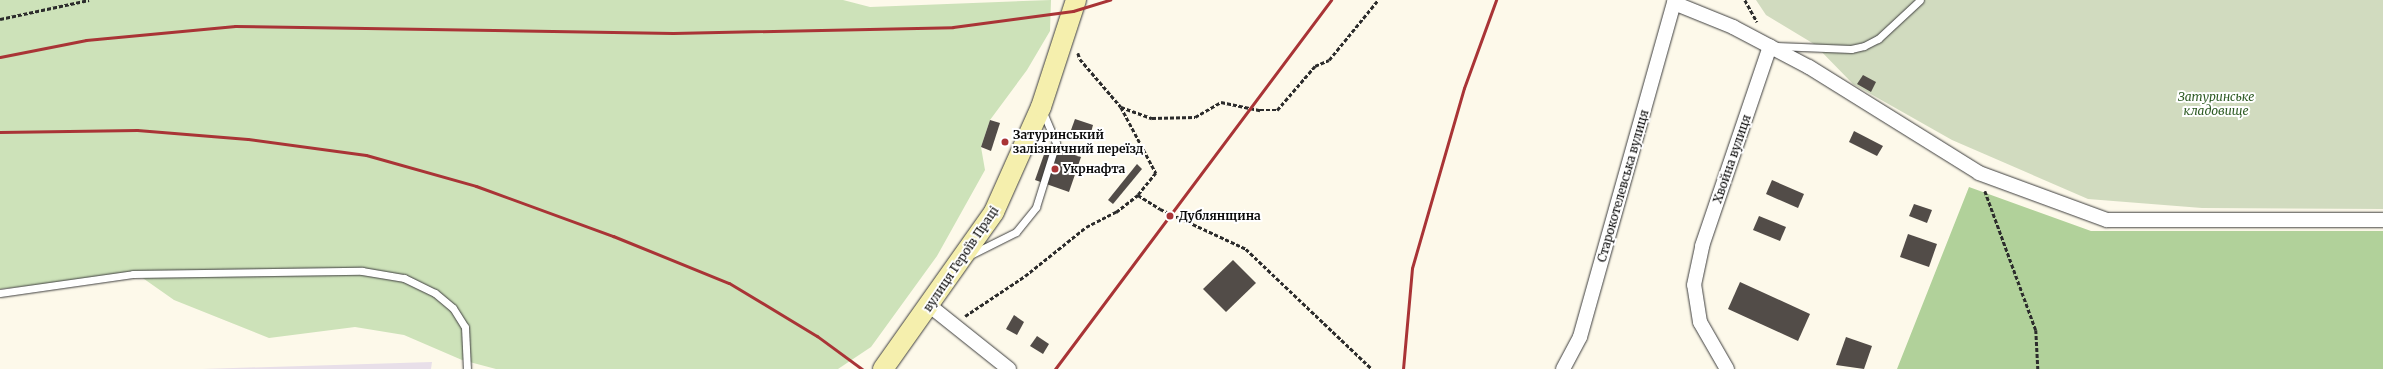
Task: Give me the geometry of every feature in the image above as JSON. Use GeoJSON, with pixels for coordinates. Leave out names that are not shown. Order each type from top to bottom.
{"type":"FeatureCollection","features":[{"type":"Feature","properties":{"kind":"main road","name":"вулиця Героїв Праці"},"geometry":{"type":"LineString","coordinates":[[883,369],[907,334],[930,306],[994,212],[1041,107],[1076,0]]}},
{"type":"Feature","properties":{"kind":"street"},"geometry":{"type":"LineString","coordinates":[[1675,2],[1733,27],[1809,67],[1979,173],[2107,220],[2383,220]]}},
{"type":"Feature","properties":{"kind":"street","name":"Старокотелевська вулиця"},"geometry":{"type":"LineString","coordinates":[[1563,369],[1580,337],[1675,2]]}},
{"type":"Feature","properties":{"kind":"street","name":"Хвойна вулиця"},"geometry":{"type":"LineString","coordinates":[[1727,369],[1700,322],[1694,285],[1702,246],[1770,46]]}},
{"type":"Feature","properties":{"kind":"street"},"geometry":{"type":"LineString","coordinates":[[930,306],[1009,369]]}},
{"type":"Feature","properties":{"kind":"lane"},"geometry":{"type":"LineString","coordinates":[[1770,46],[1851,49],[1864,46],[1878,40],[1920,0]]}},
{"type":"Feature","properties":{"kind":"lane"},"geometry":{"type":"LineString","coordinates":[[965,256],[1016,232],[1036,207],[1056,143],[1041,107]]}},
{"type":"Feature","properties":{"kind":"lane"},"geometry":{"type":"LineString","coordinates":[[0,293],[133,274],[362,271],[404,278],[435,293],[453,308],[465,327],[467,369]]}},
{"type":"Feature","properties":{"kind":"path"},"geometry":{"type":"LineString","coordinates":[[0,19],[89,0]]}},
{"type":"Feature","properties":{"kind":"path"},"geometry":{"type":"LineString","coordinates":[[1121,107],[1152,118],[1195,117],[1221,102],[1260,110],[1277,110],[1315,66],[1329,60],[1378,0]]}},
{"type":"Feature","properties":{"kind":"path"},"geometry":{"type":"LineString","coordinates":[[953,324],[1025,276],[1086,228],[1116,212],[1138,195],[1156,173],[1121,107],[1080,59],[1077,48]]}},
{"type":"Feature","properties":{"kind":"path"},"geometry":{"type":"LineString","coordinates":[[1979,173],[2036,330],[2038,369]]}},
{"type":"Feature","properties":{"kind":"path"},"geometry":{"type":"LineString","coordinates":[[1138,195],[1160,209],[1246,249],[1372,369]]}},
{"type":"Feature","properties":{"kind":"shaded area"},"geometry":{"type":"Polygon","coordinates":[[[432,362],[431,369],[202,369],[432,362]]]}},
{"type":"Feature","properties":{"kind":"green space"},"geometry":{"type":"Polygon","coordinates":[[[0,0],[843,0],[870,7],[1051,0],[1050,31],[1027,70],[990,120],[981,147],[985,170],[937,256],[871,347],[838,369],[496,369],[462,360],[404,335],[355,327],[269,338],[174,300],[137,274],[0,289],[0,0]]]}},
{"type":"Feature","properties":{"kind":"green space","name":"Затуринське кладовище"},"geometry":{"type":"Polygon","coordinates":[[[1756,0],[2383,0],[2383,209],[2202,208],[2088,199],[1952,140],[1853,84],[1814,44],[1766,15],[1756,0]]]}},
{"type":"Feature","properties":{"kind":"green space"},"geometry":{"type":"Polygon","coordinates":[[[1969,187],[2091,231],[2383,231],[2383,369],[1897,369],[1969,187]]]}},
{"type":"Feature","properties":{"kind":"building"},"geometry":{"type":"Polygon","coordinates":[[[1863,75],[1876,82],[1871,92],[1857,84],[1863,75]]]}},
{"type":"Feature","properties":{"kind":"building"},"geometry":{"type":"Polygon","coordinates":[[[1075,119],[1093,125],[1090,136],[1071,130],[1075,119]]]}},
{"type":"Feature","properties":{"kind":"building"},"geometry":{"type":"Polygon","coordinates":[[[990,120],[1000,123],[991,151],[981,147],[990,120]]]}},
{"type":"Feature","properties":{"kind":"building"},"geometry":{"type":"Polygon","coordinates":[[[1854,131],[1883,146],[1877,156],[1849,142],[1854,131]]]}},
{"type":"Feature","properties":{"kind":"building"},"geometry":{"type":"Polygon","coordinates":[[[1047,146],[1081,157],[1069,192],[1035,180],[1047,146]]]}},
{"type":"Feature","properties":{"kind":"building"},"geometry":{"type":"Polygon","coordinates":[[[1137,164],[1142,169],[1113,204],[1108,200],[1137,164]]]}},
{"type":"Feature","properties":{"kind":"building"},"geometry":{"type":"Polygon","coordinates":[[[1772,180],[1804,194],[1798,208],[1766,194],[1772,180]]]}},
{"type":"Feature","properties":{"kind":"building"},"geometry":{"type":"Polygon","coordinates":[[[1914,204],[1932,210],[1927,223],[1909,216],[1914,204]]]}},
{"type":"Feature","properties":{"kind":"building"},"geometry":{"type":"Polygon","coordinates":[[[1759,216],[1786,227],[1780,241],[1753,230],[1759,216]]]}},
{"type":"Feature","properties":{"kind":"building"},"geometry":{"type":"Polygon","coordinates":[[[1908,234],[1937,244],[1929,267],[1900,257],[1908,234]]]}},
{"type":"Feature","properties":{"kind":"building"},"geometry":{"type":"Polygon","coordinates":[[[1233,260],[1256,283],[1226,312],[1203,289],[1233,260]]]}},
{"type":"Feature","properties":{"kind":"building"},"geometry":{"type":"Polygon","coordinates":[[[1740,282],[1810,314],[1798,341],[1728,309],[1740,282]]]}},
{"type":"Feature","properties":{"kind":"building"},"geometry":{"type":"Polygon","coordinates":[[[1014,315],[1024,322],[1017,335],[1006,329],[1014,315]]]}},
{"type":"Feature","properties":{"kind":"building"},"geometry":{"type":"Polygon","coordinates":[[[1037,336],[1049,344],[1043,354],[1030,346],[1037,336]]]}},
{"type":"Feature","properties":{"kind":"building"},"geometry":{"type":"Polygon","coordinates":[[[1846,337],[1872,346],[1864,369],[1836,365],[1846,337]]]}},
{"type":"Feature","properties":{"kind":"railway"},"geometry":{"type":"LineString","coordinates":[[0,57],[86,40],[235,26],[673,33],[953,27],[1073,11],[1110,0]]}},
{"type":"Feature","properties":{"kind":"railway"},"geometry":{"type":"LineString","coordinates":[[1055,369],[1331,0]]}},
{"type":"Feature","properties":{"kind":"railway"},"geometry":{"type":"LineString","coordinates":[[1403,369],[1412,268],[1464,88],[1496,0]]}},
{"type":"Feature","properties":{"kind":"railway"},"geometry":{"type":"LineString","coordinates":[[0,132],[137,130],[248,139],[366,155],[476,186],[613,236],[729,283],[817,336],[862,369]]}},
{"type":"Feature","properties":{"kind":"place","name":"Затуринський залізничний переїзд"},"geometry":{"type":"Point","coordinates":[1005,142]}},
{"type":"Feature","properties":{"kind":"place","name":"Укрнафта"},"geometry":{"type":"Point","coordinates":[1055,169]}},
{"type":"Feature","properties":{"kind":"place","name":"Дублянщина"},"geometry":{"type":"Point","coordinates":[1170,216]}}]}
